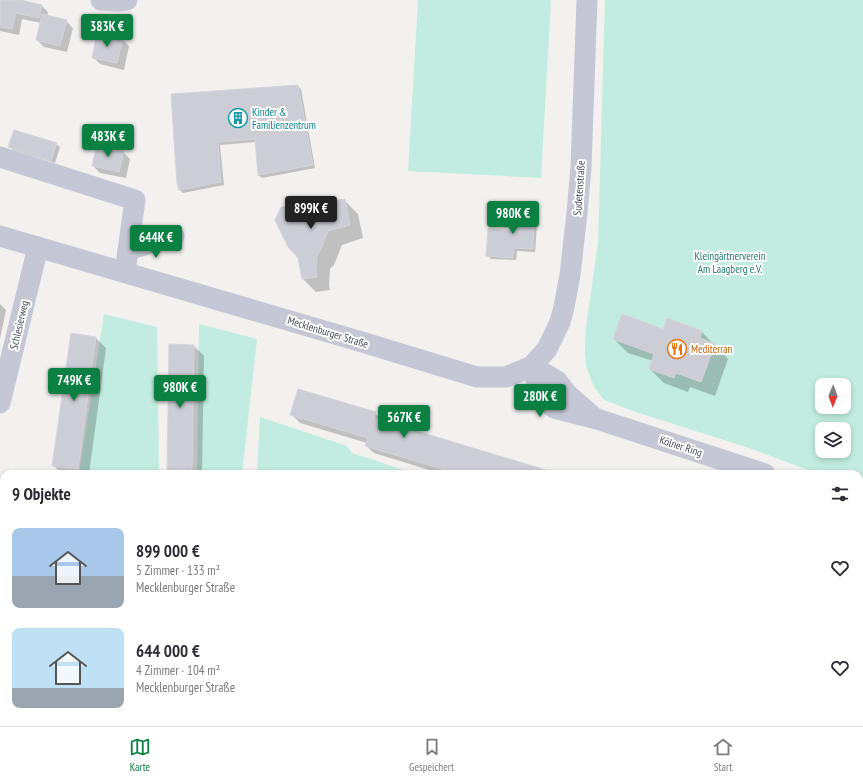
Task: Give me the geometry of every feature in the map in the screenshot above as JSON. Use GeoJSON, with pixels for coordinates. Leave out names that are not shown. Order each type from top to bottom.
{"type":"FeatureCollection","features":[{"type":"Feature","properties":{"kind":"street"},"geometry":{"type":"LineString","coordinates":[[101,0],[127,0]]}},
{"type":"Feature","properties":{"kind":"street","name":"Sudetenstraße"},"geometry":{"type":"LineString","coordinates":[[532,366],[547,349],[560,322],[570,275],[580,174],[587,0]]}},
{"type":"Feature","properties":{"kind":"street"},"geometry":{"type":"LineString","coordinates":[[0,158],[135,200],[124,272]]}},
{"type":"Feature","properties":{"kind":"street","name":"Mecklenburger Straße"},"geometry":{"type":"LineString","coordinates":[[0,236],[477,377],[506,377],[532,366]]}},
{"type":"Feature","properties":{"kind":"street"},"geometry":{"type":"LineString","coordinates":[[128,250],[174,236]]}},
{"type":"Feature","properties":{"kind":"street","name":"Schlesierweg"},"geometry":{"type":"LineString","coordinates":[[0,403],[38,247]]}},
{"type":"Feature","properties":{"kind":"street","name":"Kölner Ring"},"geometry":{"type":"LineString","coordinates":[[532,366],[557,381],[567,394],[597,419],[753,470]]}},
{"type":"Feature","properties":{"kind":"green space"},"geometry":{"type":"Polygon","coordinates":[[[418,0],[551,0],[541,178],[408,171],[418,0]]]}},
{"type":"Feature","properties":{"kind":"green space","name":"Kleingärtnerverein Am Laagberg e.V."},"geometry":{"type":"Polygon","coordinates":[[[605,0],[863,0],[863,470],[808,470],[752,449],[636,412],[604,400],[594,387],[586,366],[586,327],[598,243],[605,0]]]}},
{"type":"Feature","properties":{"kind":"green space"},"geometry":{"type":"Polygon","coordinates":[[[104,314],[157,327],[159,470],[80,470],[104,314]]]}},
{"type":"Feature","properties":{"kind":"green space"},"geometry":{"type":"Polygon","coordinates":[[[199,324],[257,339],[242,470],[197,470],[199,324]]]}},
{"type":"Feature","properties":{"kind":"green space"},"geometry":{"type":"Polygon","coordinates":[[[260,417],[347,446],[352,453],[404,470],[257,470],[260,417]]]}},
{"type":"Feature","properties":{"kind":"building"},"geometry":{"type":"Polygon","coordinates":[[[0,0],[21,0],[42,5],[39,18],[16,13],[12,29],[0,27],[0,0]]]}},
{"type":"Feature","properties":{"kind":"building"},"geometry":{"type":"Polygon","coordinates":[[[42,14],[67,20],[60,46],[36,40],[42,14]]]}},
{"type":"Feature","properties":{"kind":"building"},"geometry":{"type":"Polygon","coordinates":[[[97,32],[123,38],[117,63],[92,58],[97,32]]]}},
{"type":"Feature","properties":{"kind":"building","name":"Kinder & Familienzentrum"},"geometry":{"type":"Polygon","coordinates":[[[298,85],[313,165],[258,175],[255,139],[218,142],[221,182],[179,190],[177,184],[171,94],[298,85]]]}},
{"type":"Feature","properties":{"kind":"building"},"geometry":{"type":"Polygon","coordinates":[[[14,130],[57,143],[51,161],[8,147],[14,130]]]}},
{"type":"Feature","properties":{"kind":"building"},"geometry":{"type":"Polygon","coordinates":[[[97,145],[124,151],[119,172],[92,166],[97,145]]]}},
{"type":"Feature","properties":{"kind":"building"},"geometry":{"type":"Polygon","coordinates":[[[345,199],[350,225],[328,231],[317,255],[317,277],[302,279],[298,258],[288,247],[275,220],[281,207],[345,199]]]}},
{"type":"Feature","properties":{"kind":"building"},"geometry":{"type":"Polygon","coordinates":[[[516,206],[535,207],[533,249],[514,248],[513,258],[486,256],[488,229],[515,231],[516,206]]]}},
{"type":"Feature","properties":{"kind":"building","name":"Mediterran"},"geometry":{"type":"Polygon","coordinates":[[[622,314],[663,329],[667,318],[702,331],[700,338],[715,344],[701,382],[676,373],[674,378],[649,369],[654,354],[613,339],[622,314]]]}},
{"type":"Feature","properties":{"kind":"building"},"geometry":{"type":"Polygon","coordinates":[[[71,333],[96,337],[78,469],[52,466],[71,333]]]}},
{"type":"Feature","properties":{"kind":"building"},"geometry":{"type":"Polygon","coordinates":[[[169,344],[194,345],[192,470],[167,470],[169,344]]]}},
{"type":"Feature","properties":{"kind":"building"},"geometry":{"type":"Polygon","coordinates":[[[298,389],[376,412],[374,418],[546,470],[446,470],[365,446],[368,438],[290,415],[298,389]]]}},
{"type":"Feature","properties":{"kind":"place","name":"Kinder & Familienzentrum"},"geometry":{"type":"Point","coordinates":[238,118]}},
{"type":"Feature","properties":{"kind":"place","name":"Mediterran"},"geometry":{"type":"Point","coordinates":[677,349]}}]}
